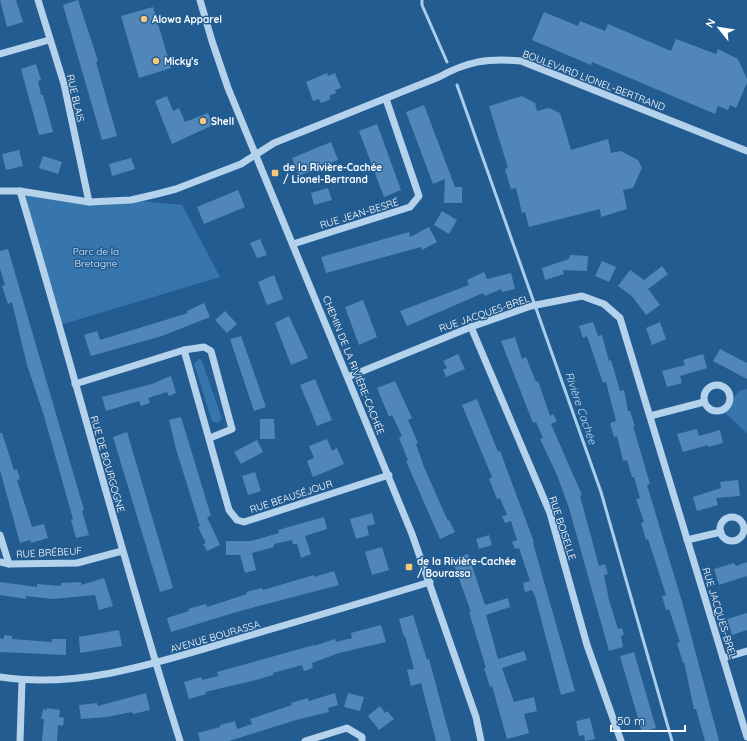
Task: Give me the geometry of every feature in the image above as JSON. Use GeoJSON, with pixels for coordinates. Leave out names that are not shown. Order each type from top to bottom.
{"type":"FeatureCollection","features":[{"type":"Feature","properties":{"kind":"street","name":"RUE BLAIS"},"geometry":{"type":"LineString","coordinates":[[38,0],[49,40],[64,84],[89,202]]}},
{"type":"Feature","properties":{"kind":"street","name":"CHEMIN DE LA RIVIÈRE-CACHÉE"},"geometry":{"type":"LineString","coordinates":[[200,0],[220,67],[389,475],[430,582],[476,717],[481,741]]}},
{"type":"Feature","properties":{"kind":"street"},"geometry":{"type":"LineString","coordinates":[[0,54],[49,40]]}},
{"type":"Feature","properties":{"kind":"street","name":"BOULEVARD LIONEL-BERTRAND"},"geometry":{"type":"LineString","coordinates":[[0,191],[20,191],[89,202],[131,200],[176,189],[241,164],[274,143],[439,77],[460,66],[485,59],[521,61],[747,151]]}},
{"type":"Feature","properties":{"kind":"street","name":"RUE JEAN-BESRÉ"},"geometry":{"type":"LineString","coordinates":[[293,244],[410,207],[419,196],[386,98]]}},
{"type":"Feature","properties":{"kind":"street","name":"RUE DE BOURGOGNE"},"geometry":{"type":"LineString","coordinates":[[20,191],[60,325],[122,552],[180,741]]}},
{"type":"Feature","properties":{"kind":"street","name":"RUE JACQUES-BREL"},"geometry":{"type":"LineString","coordinates":[[348,377],[471,327],[531,306],[582,296],[604,304],[620,318],[747,737]]}},
{"type":"Feature","properties":{"kind":"street","name":"RUE BOISELLE"},"geometry":{"type":"LineString","coordinates":[[471,327],[550,514],[587,645],[620,741]]}},
{"type":"Feature","properties":{"kind":"street"},"geometry":{"type":"LineString","coordinates":[[75,384],[184,350],[204,347],[210,351],[232,429],[210,438]]}},
{"type":"Feature","properties":{"kind":"street","name":"RUE BEAUSÉJOUR"},"geometry":{"type":"LineString","coordinates":[[184,350],[210,438],[229,510],[237,520],[244,522],[389,475]]}},
{"type":"Feature","properties":{"kind":"street"},"geometry":{"type":"LineString","coordinates":[[650,416],[704,402]]}},
{"type":"Feature","properties":{"kind":"street"},"geometry":{"type":"LineString","coordinates":[[687,540],[721,532]]}},
{"type":"Feature","properties":{"kind":"street"},"geometry":{"type":"LineString","coordinates":[[0,535],[9,564]]}},
{"type":"Feature","properties":{"kind":"street","name":"RUE BRÉBEUF"},"geometry":{"type":"LineString","coordinates":[[0,562],[9,564],[77,562],[122,552]]}},
{"type":"Feature","properties":{"kind":"street","name":"AVENUE BOURASSA"},"geometry":{"type":"LineString","coordinates":[[0,677],[22,680],[94,676],[156,663],[430,582]]}},
{"type":"Feature","properties":{"kind":"street"},"geometry":{"type":"LineString","coordinates":[[723,658],[747,651]]}},
{"type":"Feature","properties":{"kind":"street"},"geometry":{"type":"LineString","coordinates":[[20,741],[22,680]]}},
{"type":"Feature","properties":{"kind":"street"},"geometry":{"type":"LineString","coordinates":[[306,741],[347,728],[362,737],[362,741]]}},
{"type":"Feature","properties":{"kind":"green space","name":"Parc de la Bretagne"},"geometry":{"type":"Polygon","coordinates":[[[20,191],[89,202],[131,200],[182,205],[220,277],[60,325],[20,191]]]}},
{"type":"Feature","properties":{"kind":"green space"},"geometry":{"type":"Polygon","coordinates":[[[199,359],[202,361],[222,419],[218,423],[212,421],[194,364],[199,359]]]}},
{"type":"Feature","properties":{"kind":"green space"},"geometry":{"type":"Polygon","coordinates":[[[747,389],[747,433],[723,411],[739,391],[747,389]]]}},
{"type":"Feature","properties":{"kind":"building"},"geometry":{"type":"Polygon","coordinates":[[[0,0],[16,0],[23,22],[7,27],[0,0]]]}},
{"type":"Feature","properties":{"kind":"building"},"geometry":{"type":"Polygon","coordinates":[[[78,0],[98,61],[96,62],[117,136],[102,140],[63,5],[78,0]]]}},
{"type":"Feature","properties":{"kind":"building"},"geometry":{"type":"Polygon","coordinates":[[[153,7],[171,68],[139,78],[121,16],[153,7]]]}},
{"type":"Feature","properties":{"kind":"building"},"geometry":{"type":"Polygon","coordinates":[[[544,12],[578,26],[580,21],[605,31],[608,24],[671,51],[676,39],[716,54],[718,49],[738,59],[747,79],[747,83],[736,108],[730,105],[728,110],[718,106],[715,114],[592,62],[591,65],[532,40],[544,12]]]}},
{"type":"Feature","properties":{"kind":"building"},"geometry":{"type":"Polygon","coordinates":[[[36,64],[41,80],[38,81],[41,95],[43,95],[53,132],[39,135],[21,69],[36,64]]]}},
{"type":"Feature","properties":{"kind":"building"},"geometry":{"type":"Polygon","coordinates":[[[327,73],[328,76],[335,73],[341,88],[335,90],[336,93],[329,96],[331,99],[321,103],[319,99],[313,101],[306,82],[327,73]]]}},
{"type":"Feature","properties":{"kind":"building"},"geometry":{"type":"Polygon","coordinates":[[[167,96],[173,111],[179,108],[185,122],[208,113],[213,125],[172,144],[155,101],[167,96]]]}},
{"type":"Feature","properties":{"kind":"building"},"geometry":{"type":"Polygon","coordinates":[[[522,96],[535,103],[537,111],[549,108],[560,113],[571,150],[608,139],[611,153],[621,151],[638,160],[642,168],[633,188],[623,190],[627,209],[601,217],[600,209],[529,227],[525,212],[522,213],[516,188],[511,189],[505,169],[508,168],[489,106],[522,96]]]}},
{"type":"Feature","properties":{"kind":"building"},"geometry":{"type":"Polygon","coordinates":[[[424,105],[455,187],[462,187],[462,203],[444,203],[445,179],[433,184],[406,112],[424,105]]]}},
{"type":"Feature","properties":{"kind":"building"},"geometry":{"type":"Polygon","coordinates":[[[377,124],[401,190],[384,197],[359,131],[377,124]]]}},
{"type":"Feature","properties":{"kind":"building"},"geometry":{"type":"Polygon","coordinates":[[[331,142],[338,160],[299,176],[292,158],[331,142]]]}},
{"type":"Feature","properties":{"kind":"building"},"geometry":{"type":"Polygon","coordinates":[[[19,150],[23,166],[6,170],[2,154],[19,150]]]}},
{"type":"Feature","properties":{"kind":"building"},"geometry":{"type":"Polygon","coordinates":[[[43,156],[62,162],[58,174],[39,168],[43,156]]]}},
{"type":"Feature","properties":{"kind":"building"},"geometry":{"type":"Polygon","coordinates":[[[131,158],[135,169],[112,176],[109,164],[131,158]]]}},
{"type":"Feature","properties":{"kind":"building"},"geometry":{"type":"Polygon","coordinates":[[[328,188],[332,200],[314,205],[311,193],[328,188]]]}},
{"type":"Feature","properties":{"kind":"building"},"geometry":{"type":"Polygon","coordinates":[[[238,190],[245,207],[204,224],[197,207],[238,190]]]}},
{"type":"Feature","properties":{"kind":"building"},"geometry":{"type":"Polygon","coordinates":[[[442,211],[457,220],[449,234],[434,225],[442,211]]]}},
{"type":"Feature","properties":{"kind":"building"},"geometry":{"type":"Polygon","coordinates":[[[429,227],[437,242],[422,250],[421,247],[326,273],[321,257],[409,232],[410,237],[429,227]]]}},
{"type":"Feature","properties":{"kind":"building"},"geometry":{"type":"Polygon","coordinates":[[[260,239],[267,255],[257,258],[250,243],[260,239]]]}},
{"type":"Feature","properties":{"kind":"building"},"geometry":{"type":"Polygon","coordinates":[[[8,249],[84,510],[82,511],[89,535],[76,538],[71,520],[73,519],[44,416],[27,365],[12,302],[8,304],[2,286],[5,285],[0,268],[0,251],[8,249]]]}},
{"type":"Feature","properties":{"kind":"building"},"geometry":{"type":"Polygon","coordinates":[[[570,255],[588,256],[587,271],[563,270],[564,274],[545,280],[542,268],[569,259],[570,255]]]}},
{"type":"Feature","properties":{"kind":"building"},"geometry":{"type":"Polygon","coordinates":[[[602,261],[616,267],[609,282],[595,276],[602,261]]]}},
{"type":"Feature","properties":{"kind":"building"},"geometry":{"type":"Polygon","coordinates":[[[662,266],[668,274],[648,289],[660,305],[646,315],[632,296],[618,286],[630,270],[644,280],[662,266]]]}},
{"type":"Feature","properties":{"kind":"building"},"geometry":{"type":"Polygon","coordinates":[[[484,272],[487,279],[511,273],[515,289],[502,292],[501,289],[485,296],[483,293],[407,326],[400,311],[469,285],[467,280],[484,272]]]}},
{"type":"Feature","properties":{"kind":"building"},"geometry":{"type":"Polygon","coordinates":[[[274,275],[283,299],[267,305],[258,282],[274,275]]]}},
{"type":"Feature","properties":{"kind":"building"},"geometry":{"type":"Polygon","coordinates":[[[363,300],[377,337],[359,345],[345,307],[363,300]]]}},
{"type":"Feature","properties":{"kind":"building"},"geometry":{"type":"Polygon","coordinates":[[[204,303],[210,317],[162,336],[91,356],[84,335],[97,331],[100,340],[188,313],[187,311],[204,303]]]}},
{"type":"Feature","properties":{"kind":"building"},"geometry":{"type":"Polygon","coordinates":[[[225,311],[237,324],[227,333],[215,320],[225,311]]]}},
{"type":"Feature","properties":{"kind":"building"},"geometry":{"type":"Polygon","coordinates":[[[289,316],[308,358],[291,365],[275,323],[289,316]]]}},
{"type":"Feature","properties":{"kind":"building"},"geometry":{"type":"Polygon","coordinates":[[[593,322],[598,336],[602,335],[609,361],[611,360],[620,391],[624,390],[628,411],[630,411],[635,426],[633,426],[650,484],[647,485],[683,605],[719,741],[705,741],[696,709],[694,709],[684,662],[683,663],[677,643],[680,642],[669,609],[666,610],[662,596],[666,595],[648,539],[646,540],[641,523],[644,522],[636,499],[640,498],[634,477],[632,477],[627,460],[623,461],[617,436],[614,437],[610,423],[616,421],[606,382],[603,383],[587,336],[583,338],[579,326],[593,322]]]}},
{"type":"Feature","properties":{"kind":"building"},"geometry":{"type":"Polygon","coordinates":[[[660,322],[666,339],[652,345],[646,328],[660,322]]]}},
{"type":"Feature","properties":{"kind":"building"},"geometry":{"type":"Polygon","coordinates":[[[241,336],[266,407],[254,411],[230,339],[241,336]]]}},
{"type":"Feature","properties":{"kind":"building"},"geometry":{"type":"Polygon","coordinates":[[[515,337],[522,359],[526,357],[536,382],[538,381],[550,416],[553,414],[557,421],[551,424],[582,495],[580,496],[599,566],[605,564],[608,574],[604,575],[609,600],[618,629],[622,628],[624,635],[621,636],[623,647],[609,651],[569,508],[557,475],[540,439],[543,438],[536,422],[533,423],[501,341],[515,337]]]}},
{"type":"Feature","properties":{"kind":"building"},"geometry":{"type":"Polygon","coordinates":[[[720,349],[747,363],[747,379],[713,361],[720,349]]]}},
{"type":"Feature","properties":{"kind":"building"},"geometry":{"type":"Polygon","coordinates":[[[458,354],[465,369],[446,377],[443,370],[447,368],[443,361],[458,354]]]}},
{"type":"Feature","properties":{"kind":"building"},"geometry":{"type":"Polygon","coordinates":[[[703,354],[707,368],[680,376],[682,383],[667,387],[662,371],[685,365],[683,360],[703,354]]]}},
{"type":"Feature","properties":{"kind":"building"},"geometry":{"type":"Polygon","coordinates":[[[171,376],[176,393],[169,396],[167,392],[148,398],[150,403],[141,406],[139,401],[106,411],[102,397],[152,384],[171,376]]]}},
{"type":"Feature","properties":{"kind":"building"},"geometry":{"type":"Polygon","coordinates":[[[315,379],[332,420],[317,426],[300,385],[315,379]]]}},
{"type":"Feature","properties":{"kind":"building"},"geometry":{"type":"Polygon","coordinates":[[[395,381],[412,418],[408,420],[418,443],[416,444],[424,467],[448,521],[449,520],[455,532],[440,539],[406,461],[408,460],[399,438],[402,436],[392,415],[389,417],[377,388],[395,381]]]}},
{"type":"Feature","properties":{"kind":"building"},"geometry":{"type":"Polygon","coordinates":[[[477,399],[498,452],[500,451],[534,542],[533,543],[575,691],[561,695],[535,596],[532,590],[525,592],[523,583],[530,581],[519,548],[515,549],[512,542],[517,540],[511,521],[505,523],[502,516],[507,515],[500,498],[497,499],[489,479],[492,477],[462,405],[477,399]]]}},
{"type":"Feature","properties":{"kind":"building"},"geometry":{"type":"Polygon","coordinates":[[[181,417],[211,516],[207,517],[220,545],[207,551],[203,544],[206,543],[198,527],[200,526],[176,449],[169,420],[181,417]]]}},
{"type":"Feature","properties":{"kind":"building"},"geometry":{"type":"Polygon","coordinates":[[[260,419],[274,419],[275,439],[260,439],[260,419]]]}},
{"type":"Feature","properties":{"kind":"building"},"geometry":{"type":"Polygon","coordinates":[[[697,429],[699,436],[720,430],[723,443],[708,447],[708,445],[683,452],[677,434],[697,429]]]}},
{"type":"Feature","properties":{"kind":"building"},"geometry":{"type":"Polygon","coordinates":[[[127,432],[173,588],[160,592],[113,437],[127,432]]]}},
{"type":"Feature","properties":{"kind":"building"},"geometry":{"type":"Polygon","coordinates":[[[0,433],[2,433],[14,470],[17,469],[20,479],[17,480],[32,527],[44,524],[48,538],[31,543],[30,540],[20,543],[0,470],[0,433]]]}},
{"type":"Feature","properties":{"kind":"building"},"geometry":{"type":"Polygon","coordinates":[[[327,439],[332,451],[337,448],[344,464],[313,477],[307,461],[314,458],[309,446],[327,439]]]}},
{"type":"Feature","properties":{"kind":"building"},"geometry":{"type":"Polygon","coordinates":[[[257,440],[263,452],[241,464],[234,452],[257,440]]]}},
{"type":"Feature","properties":{"kind":"building"},"geometry":{"type":"Polygon","coordinates":[[[255,472],[261,491],[248,495],[242,476],[255,472]]]}},
{"type":"Feature","properties":{"kind":"building"},"geometry":{"type":"Polygon","coordinates":[[[738,480],[740,496],[716,498],[718,505],[697,511],[693,497],[721,488],[720,482],[738,480]]]}},
{"type":"Feature","properties":{"kind":"building"},"geometry":{"type":"Polygon","coordinates":[[[372,513],[375,524],[367,526],[369,535],[356,539],[350,519],[372,513]]]}},
{"type":"Feature","properties":{"kind":"building"},"geometry":{"type":"Polygon","coordinates":[[[324,517],[327,529],[305,536],[311,554],[301,558],[297,544],[293,544],[292,540],[274,544],[274,547],[252,553],[256,570],[245,573],[240,555],[226,555],[226,541],[251,541],[279,533],[278,530],[324,517]]]}},
{"type":"Feature","properties":{"kind":"building"},"geometry":{"type":"Polygon","coordinates":[[[489,535],[492,545],[479,549],[476,539],[489,535]]]}},
{"type":"Feature","properties":{"kind":"building"},"geometry":{"type":"Polygon","coordinates":[[[382,547],[389,570],[372,575],[365,552],[382,547]]]}},
{"type":"Feature","properties":{"kind":"building"},"geometry":{"type":"Polygon","coordinates":[[[468,554],[485,605],[508,598],[510,607],[486,615],[498,659],[524,651],[527,660],[502,668],[514,702],[534,697],[537,711],[524,714],[529,733],[507,739],[492,686],[490,687],[484,668],[486,668],[469,612],[471,612],[452,559],[468,554]]]}},
{"type":"Feature","properties":{"kind":"building"},"geometry":{"type":"Polygon","coordinates":[[[747,562],[747,576],[719,585],[714,569],[734,563],[736,566],[747,562]]]}},
{"type":"Feature","properties":{"kind":"building"},"geometry":{"type":"Polygon","coordinates":[[[334,571],[339,585],[240,611],[171,632],[167,618],[189,611],[188,609],[206,604],[207,607],[247,594],[246,592],[262,588],[263,590],[314,575],[314,577],[334,571]]]}},
{"type":"Feature","properties":{"kind":"building"},"geometry":{"type":"Polygon","coordinates":[[[104,578],[113,606],[99,610],[95,595],[53,599],[26,596],[26,599],[0,595],[0,582],[37,587],[37,584],[61,586],[61,583],[81,582],[81,585],[104,578]]]}},
{"type":"Feature","properties":{"kind":"building"},"geometry":{"type":"Polygon","coordinates":[[[747,613],[747,630],[732,635],[727,619],[747,613]]]}},
{"type":"Feature","properties":{"kind":"building"},"geometry":{"type":"Polygon","coordinates":[[[413,615],[427,660],[429,659],[451,741],[436,741],[421,683],[411,686],[407,670],[414,669],[399,619],[413,615]]]}},
{"type":"Feature","properties":{"kind":"building"},"geometry":{"type":"Polygon","coordinates":[[[381,625],[386,642],[339,653],[312,663],[313,668],[304,671],[302,665],[273,673],[273,675],[256,680],[205,692],[206,694],[189,699],[184,682],[201,677],[202,680],[218,676],[217,672],[335,639],[336,642],[352,638],[351,633],[381,625]]]}},
{"type":"Feature","properties":{"kind":"building"},"geometry":{"type":"Polygon","coordinates":[[[119,630],[122,646],[80,653],[79,637],[119,630]]]}},
{"type":"Feature","properties":{"kind":"building"},"geometry":{"type":"Polygon","coordinates":[[[4,635],[12,636],[12,639],[52,642],[52,639],[66,639],[66,655],[0,652],[0,638],[4,639],[4,635]]]}},
{"type":"Feature","properties":{"kind":"building"},"geometry":{"type":"Polygon","coordinates":[[[634,652],[656,728],[642,732],[620,656],[634,652]]]}},
{"type":"Feature","properties":{"kind":"building"},"geometry":{"type":"Polygon","coordinates":[[[146,693],[150,710],[133,714],[132,712],[107,717],[81,719],[79,705],[97,703],[98,706],[146,693]]]}},
{"type":"Feature","properties":{"kind":"building"},"geometry":{"type":"Polygon","coordinates":[[[335,693],[338,705],[328,708],[329,712],[296,720],[229,741],[200,741],[198,733],[220,727],[220,725],[235,721],[237,729],[252,724],[250,719],[292,705],[291,703],[308,698],[309,701],[335,693]]]}},
{"type":"Feature","properties":{"kind":"building"},"geometry":{"type":"Polygon","coordinates":[[[348,693],[364,697],[360,711],[344,707],[348,693]]]}},
{"type":"Feature","properties":{"kind":"building"},"geometry":{"type":"Polygon","coordinates":[[[380,706],[385,713],[387,711],[394,719],[379,730],[368,716],[380,706]]]}},
{"type":"Feature","properties":{"kind":"building"},"geometry":{"type":"Polygon","coordinates":[[[47,708],[60,710],[59,717],[64,718],[63,726],[58,725],[57,741],[42,741],[44,719],[41,719],[43,709],[47,710],[47,708]]]}},
{"type":"Feature","properties":{"kind":"building"},"geometry":{"type":"Polygon","coordinates":[[[590,718],[595,739],[585,741],[584,735],[579,736],[576,721],[590,718]]]}},
{"type":"Feature","properties":{"kind":"waterway","name":"Rivière Cachée"},"geometry":{"type":"LineString","coordinates":[[422,0],[422,5],[447,62]]}},
{"type":"Feature","properties":{"kind":"waterway","name":"Rivière Cachée"},"geometry":{"type":"LineString","coordinates":[[457,85],[601,492],[672,741]]}},
{"type":"Feature","properties":{"kind":"place","name":"Alowa Apparel"},"geometry":{"type":"Point","coordinates":[144,19]}},
{"type":"Feature","properties":{"kind":"place","name":"Micky's"},"geometry":{"type":"Point","coordinates":[156,61]}},
{"type":"Feature","properties":{"kind":"place","name":"Shell"},"geometry":{"type":"Point","coordinates":[203,121]}},
{"type":"Feature","properties":{"kind":"place","name":"de la Rivière-Cachée / Lionel-Bertrand"},"geometry":{"type":"Point","coordinates":[275,173]}},
{"type":"Feature","properties":{"kind":"place","name":"de la Rivière-Cachée / Bourassa"},"geometry":{"type":"Point","coordinates":[409,567]}}]}
